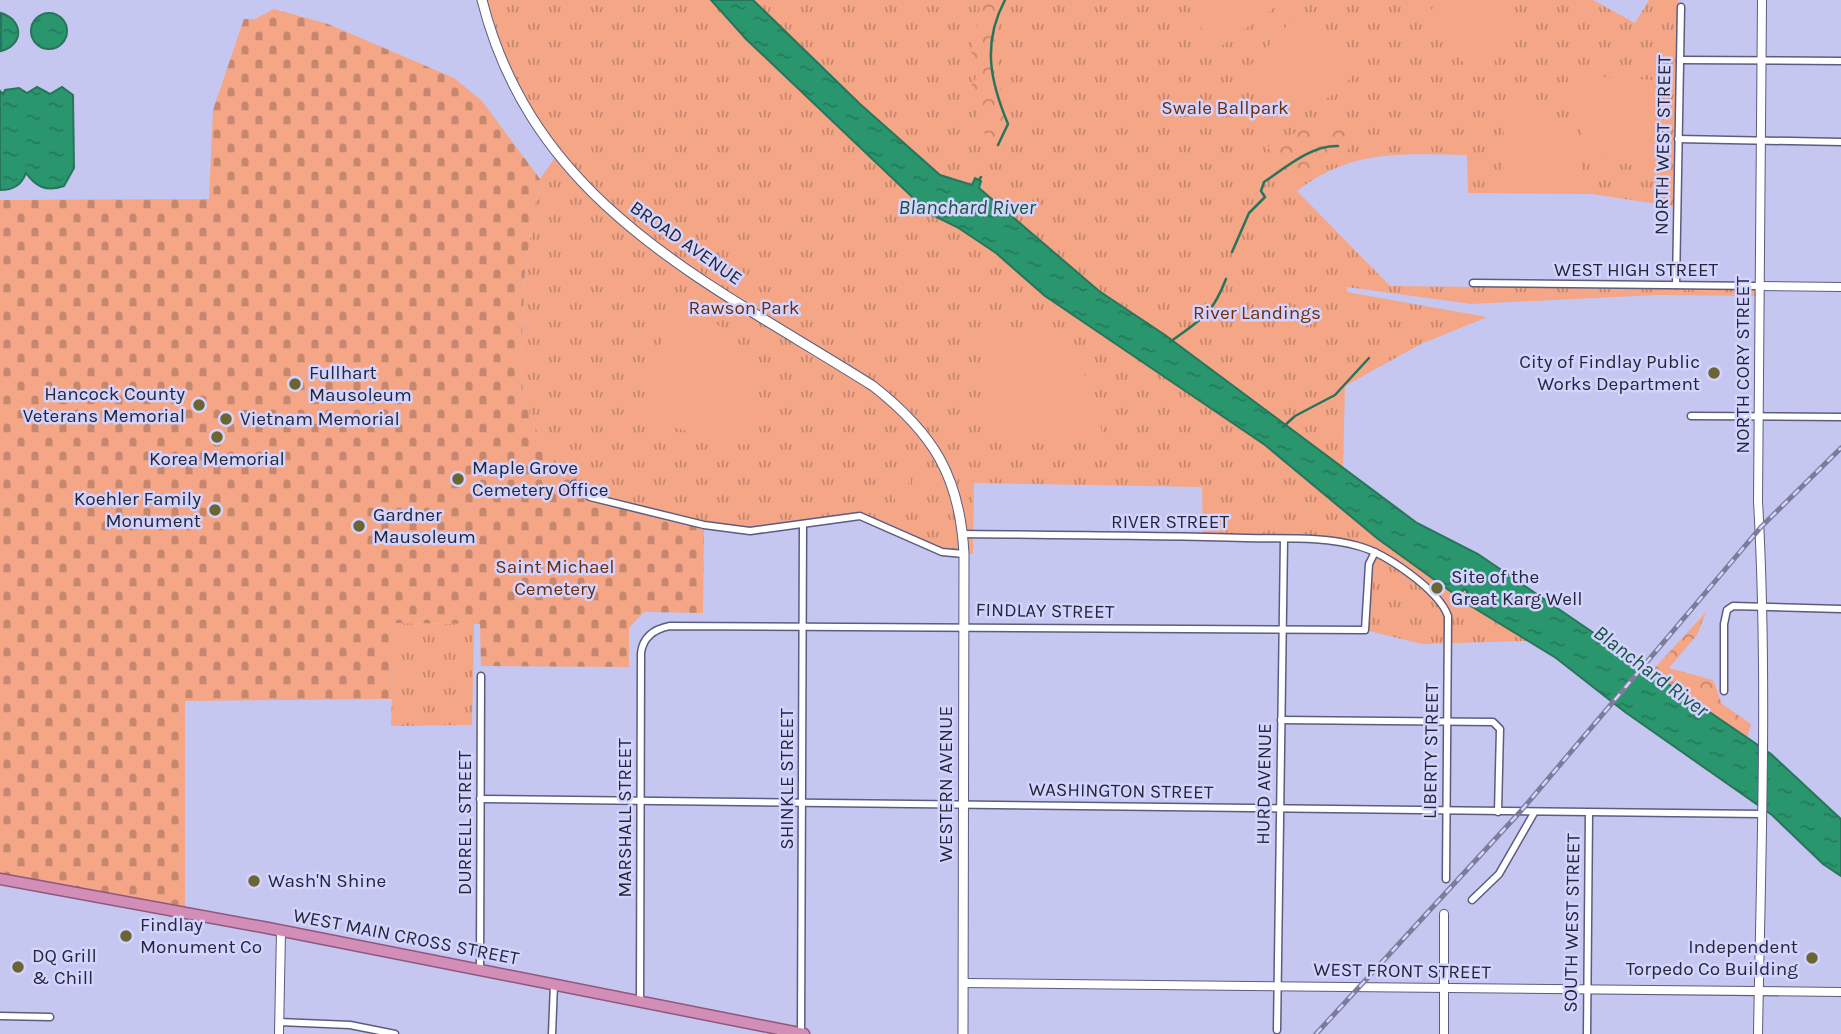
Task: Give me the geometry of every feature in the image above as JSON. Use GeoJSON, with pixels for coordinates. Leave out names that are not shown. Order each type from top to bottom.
{"type":"FeatureCollection","features":[{"type":"Feature","properties":{"kind":"highway","name":"WEST MAIN CROSS STREET"},"geometry":{"type":"LineString","coordinates":[[0,879],[281,931],[802,1034]]}},
{"type":"Feature","properties":{"kind":"main road","name":"BROAD AVENUE"},"geometry":{"type":"LineString","coordinates":[[482,0],[500,57],[521,100],[557,156],[641,239],[873,386],[906,412],[926,434],[947,472],[959,507],[963,534]]}},
{"type":"Feature","properties":{"kind":"main road","name":"WESTERN AVENUE"},"geometry":{"type":"LineString","coordinates":[[963,534],[963,1034]]}},
{"type":"Feature","properties":{"kind":"street","name":"NORTH CORY STREET"},"geometry":{"type":"LineString","coordinates":[[1758,1034],[1763,607],[1758,417],[1762,0]]}},
{"type":"Feature","properties":{"kind":"street","name":"NORTH WEST STREET"},"geometry":{"type":"LineString","coordinates":[[1676,285],[1681,7]]}},
{"type":"Feature","properties":{"kind":"street"},"geometry":{"type":"LineString","coordinates":[[1680,60],[1841,61]]}},
{"type":"Feature","properties":{"kind":"street"},"geometry":{"type":"LineString","coordinates":[[1678,139],[1841,142]]}},
{"type":"Feature","properties":{"kind":"street","name":"WEST HIGH STREET"},"geometry":{"type":"LineString","coordinates":[[1473,283],[1841,287]]}},
{"type":"Feature","properties":{"kind":"street"},"geometry":{"type":"LineString","coordinates":[[1691,416],[1841,417]]}},
{"type":"Feature","properties":{"kind":"street"},"geometry":{"type":"LineString","coordinates":[[574,484],[590,497],[704,525],[762,531],[860,516],[942,552],[964,554]]}},
{"type":"Feature","properties":{"kind":"street","name":"SHINKLE STREET"},"geometry":{"type":"LineString","coordinates":[[802,1034],[803,524]]}},
{"type":"Feature","properties":{"kind":"street","name":"RIVER STREET"},"geometry":{"type":"LineString","coordinates":[[963,534],[1284,539],[1350,544],[1375,552]]}},
{"type":"Feature","properties":{"kind":"street","name":"HURD AVENUE"},"geometry":{"type":"LineString","coordinates":[[1277,1030],[1278,809],[1284,539]]}},
{"type":"Feature","properties":{"kind":"street","name":"FINDLAY STREET"},"geometry":{"type":"LineString","coordinates":[[647,637],[670,626],[1365,630],[1369,564],[1375,552]]}},
{"type":"Feature","properties":{"kind":"street","name":"LIBERTY STREET"},"geometry":{"type":"LineString","coordinates":[[1375,552],[1439,600],[1448,624],[1446,879]]}},
{"type":"Feature","properties":{"kind":"street"},"geometry":{"type":"LineString","coordinates":[[1724,691],[1724,617],[1729,608],[1841,610]]}},
{"type":"Feature","properties":{"kind":"street","name":"MARSHALL STREET"},"geometry":{"type":"LineString","coordinates":[[640,1001],[641,653],[647,637]]}},
{"type":"Feature","properties":{"kind":"street","name":"DURRELL STREET"},"geometry":{"type":"LineString","coordinates":[[480,970],[481,676]]}},
{"type":"Feature","properties":{"kind":"street"},"geometry":{"type":"LineString","coordinates":[[1281,720],[1493,722],[1500,729],[1498,812]]}},
{"type":"Feature","properties":{"kind":"street","name":"WASHINGTON STREET"},"geometry":{"type":"LineString","coordinates":[[480,799],[1761,814]]}},
{"type":"Feature","properties":{"kind":"street"},"geometry":{"type":"LineString","coordinates":[[1472,900],[1499,874],[1534,813]]}},
{"type":"Feature","properties":{"kind":"street","name":"SOUTH WEST STREET"},"geometry":{"type":"LineString","coordinates":[[1587,1034],[1588,813]]}},
{"type":"Feature","properties":{"kind":"street"},"geometry":{"type":"LineString","coordinates":[[1444,914],[1444,1034]]}},
{"type":"Feature","properties":{"kind":"street"},"geometry":{"type":"LineString","coordinates":[[279,1034],[281,931]]}},
{"type":"Feature","properties":{"kind":"street","name":"WEST FRONT STREET"},"geometry":{"type":"LineString","coordinates":[[963,983],[1841,992]]}},
{"type":"Feature","properties":{"kind":"street"},"geometry":{"type":"LineString","coordinates":[[552,1034],[554,984]]}},
{"type":"Feature","properties":{"kind":"street"},"geometry":{"type":"LineString","coordinates":[[0,1016],[50,1017]]}},
{"type":"Feature","properties":{"kind":"street"},"geometry":{"type":"LineString","coordinates":[[279,1022],[350,1025],[395,1034]]}},
{"type":"Feature","properties":{"kind":"green space"},"geometry":{"type":"Polygon","coordinates":[[[483,0],[1593,0],[1635,23],[1649,0],[1678,0],[1681,7],[1677,207],[1592,194],[1468,193],[1467,155],[1399,155],[1357,161],[1317,177],[1297,191],[1390,286],[1759,290],[1759,296],[1657,295],[1471,304],[1347,287],[1347,292],[1487,317],[1421,344],[1345,386],[1343,468],[1339,477],[1528,641],[1422,644],[1365,630],[1370,549],[1350,544],[1203,537],[1202,487],[974,483],[973,554],[948,554],[866,517],[780,529],[719,527],[590,497],[554,464],[542,445],[523,395],[521,360],[525,268],[540,179],[557,155],[510,79],[483,0]]]}},
{"type":"Feature","properties":{"kind":"green space"},"geometry":{"type":"Polygon","coordinates":[[[978,0],[999,0],[997,67],[1010,138],[1003,148],[983,132],[969,89],[976,78],[971,55],[980,7],[978,0]]]}},
{"type":"Feature","properties":{"kind":"green space"},"geometry":{"type":"Polygon","coordinates":[[[1189,0],[1278,0],[1278,5],[1216,50],[1190,11],[1189,0]]]}},
{"type":"Feature","properties":{"kind":"green space"},"geometry":{"type":"Polygon","coordinates":[[[1441,0],[1512,0],[1514,23],[1508,43],[1480,78],[1427,27],[1426,15],[1441,0]]]}},
{"type":"Feature","properties":{"kind":"green space","name":"Saint Michael Cemetery"},"geometry":{"type":"Polygon","coordinates":[[[274,9],[328,24],[454,78],[482,101],[540,179],[525,268],[521,360],[523,395],[542,445],[555,464],[590,497],[704,525],[703,613],[644,612],[629,628],[629,667],[481,666],[480,624],[394,623],[392,699],[185,701],[185,913],[0,879],[0,200],[209,199],[213,110],[244,19],[255,19],[274,9]]]}},
{"type":"Feature","properties":{"kind":"green space"},"geometry":{"type":"Polygon","coordinates":[[[1301,18],[1355,73],[1326,99],[1298,108],[1284,107],[1254,92],[1239,78],[1292,20],[1301,18]]]}},
{"type":"Feature","properties":{"kind":"green space"},"geometry":{"type":"Polygon","coordinates":[[[1568,75],[1654,80],[1659,88],[1654,169],[1616,160],[1589,142],[1579,129],[1573,114],[1568,75]]]}},
{"type":"Feature","properties":{"kind":"green space"},"geometry":{"type":"Polygon","coordinates":[[[1504,107],[1532,107],[1546,111],[1567,126],[1574,137],[1581,162],[1580,188],[1508,190],[1503,183],[1504,107]]]}},
{"type":"Feature","properties":{"kind":"green space"},"geometry":{"type":"Polygon","coordinates":[[[1330,124],[1344,130],[1349,148],[1341,161],[1293,175],[1267,147],[1307,127],[1330,124]]]}},
{"type":"Feature","properties":{"kind":"green space"},"geometry":{"type":"Polygon","coordinates":[[[672,309],[707,320],[726,330],[748,357],[757,378],[759,398],[746,445],[642,420],[638,413],[672,309]]]}},
{"type":"Feature","properties":{"kind":"green space"},"geometry":{"type":"Polygon","coordinates":[[[989,324],[1015,327],[1037,334],[1055,343],[1071,356],[1092,391],[1102,438],[994,437],[990,430],[989,324]]]}},
{"type":"Feature","properties":{"kind":"green space"},"geometry":{"type":"Polygon","coordinates":[[[895,479],[908,479],[908,508],[895,508],[895,479]]]}},
{"type":"Feature","properties":{"kind":"green space"},"geometry":{"type":"Polygon","coordinates":[[[912,479],[926,479],[926,508],[913,508],[912,479]]]}},
{"type":"Feature","properties":{"kind":"green space"},"geometry":{"type":"Polygon","coordinates":[[[1706,612],[1697,635],[1669,668],[1713,680],[1722,704],[1751,724],[1747,738],[1651,672],[1706,612]]]}},
{"type":"Feature","properties":{"kind":"green space"},"geometry":{"type":"Polygon","coordinates":[[[394,623],[474,624],[472,725],[391,726],[394,623]]]}},
{"type":"Feature","properties":{"kind":"water","name":"Blanchard River"},"geometry":{"type":"Polygon","coordinates":[[[711,0],[753,0],[860,104],[940,175],[972,185],[975,178],[981,181],[979,188],[1099,291],[1165,335],[1417,523],[1478,554],[1771,754],[1841,819],[1841,876],[1823,864],[1772,815],[1625,712],[1556,658],[1471,606],[1469,603],[1474,599],[1466,599],[1467,591],[1464,589],[1460,595],[1453,593],[1378,539],[1265,445],[1045,296],[996,253],[957,227],[930,214],[746,39],[711,0]]]}},
{"type":"Feature","properties":{"kind":"water"},"geometry":{"type":"Polygon","coordinates":[[[1,13],[14,21],[18,32],[14,44],[1,51],[1,13]]]}},
{"type":"Feature","properties":{"kind":"water"},"geometry":{"type":"Polygon","coordinates":[[[49,13],[62,18],[67,31],[62,44],[49,49],[36,44],[31,31],[36,18],[49,13]]]}},
{"type":"Feature","properties":{"kind":"water"},"geometry":{"type":"Polygon","coordinates":[[[37,87],[50,94],[62,87],[73,95],[74,168],[64,186],[42,187],[26,173],[16,186],[0,190],[0,91],[3,94],[5,90],[19,88],[27,93],[37,87]]]}},
{"type":"Feature","properties":{"kind":"waterway"},"geometry":{"type":"LineString","coordinates":[[998,145],[1008,124],[993,77],[991,47],[993,31],[1005,0]]}},
{"type":"Feature","properties":{"kind":"waterway"},"geometry":{"type":"LineString","coordinates":[[1232,252],[1249,213],[1265,197],[1261,191],[1264,182],[1308,153],[1338,146]]}},
{"type":"Feature","properties":{"kind":"waterway"},"geometry":{"type":"LineString","coordinates":[[1170,342],[1198,322],[1210,309],[1226,279]]}},
{"type":"Feature","properties":{"kind":"waterway"},"geometry":{"type":"LineString","coordinates":[[1283,427],[1295,416],[1335,395],[1369,358]]}},
{"type":"Feature","properties":{"kind":"railway"},"geometry":{"type":"LineString","coordinates":[[1316,1034],[1520,812],[1761,527],[1841,448]]}},
{"type":"Feature","properties":{"kind":"place","name":"City of Findlay Public Works Department"},"geometry":{"type":"Point","coordinates":[1714,373]}},
{"type":"Feature","properties":{"kind":"place","name":"Fullhart Mausoleum"},"geometry":{"type":"Point","coordinates":[295,384]}},
{"type":"Feature","properties":{"kind":"place","name":"Hancock County Veterans Memorial"},"geometry":{"type":"Point","coordinates":[199,405]}},
{"type":"Feature","properties":{"kind":"place","name":"Vietnam Memorial"},"geometry":{"type":"Point","coordinates":[226,419]}},
{"type":"Feature","properties":{"kind":"place","name":"Korea Memorial"},"geometry":{"type":"Point","coordinates":[217,437]}},
{"type":"Feature","properties":{"kind":"place","name":"Maple Grove Cemetery Office"},"geometry":{"type":"Point","coordinates":[458,479]}},
{"type":"Feature","properties":{"kind":"place","name":"Koehler Family Monument"},"geometry":{"type":"Point","coordinates":[215,510]}},
{"type":"Feature","properties":{"kind":"place","name":"Gardner Mausoleum"},"geometry":{"type":"Point","coordinates":[359,526]}},
{"type":"Feature","properties":{"kind":"place","name":"Site of the Great Karg Well"},"geometry":{"type":"Point","coordinates":[1437,588]}},
{"type":"Feature","properties":{"kind":"place","name":"Wash'N Shine"},"geometry":{"type":"Point","coordinates":[254,881]}},
{"type":"Feature","properties":{"kind":"place","name":"Findlay Monument Co"},"geometry":{"type":"Point","coordinates":[126,936]}},
{"type":"Feature","properties":{"kind":"place","name":"Independent Torpedo Co Building"},"geometry":{"type":"Point","coordinates":[1812,958]}},
{"type":"Feature","properties":{"kind":"place","name":"DQ Grill & Chill"},"geometry":{"type":"Point","coordinates":[18,967]}},
{"type":"Feature","properties":{"kind":"park label","name":"Swale Ballpark"},"geometry":{"type":"Point","coordinates":[1225,108]}},
{"type":"Feature","properties":{"kind":"park label","name":"Rawson Park"},"geometry":{"type":"Point","coordinates":[744,308]}},
{"type":"Feature","properties":{"kind":"park label","name":"River Landings"},"geometry":{"type":"Point","coordinates":[1257,313]}}]}
